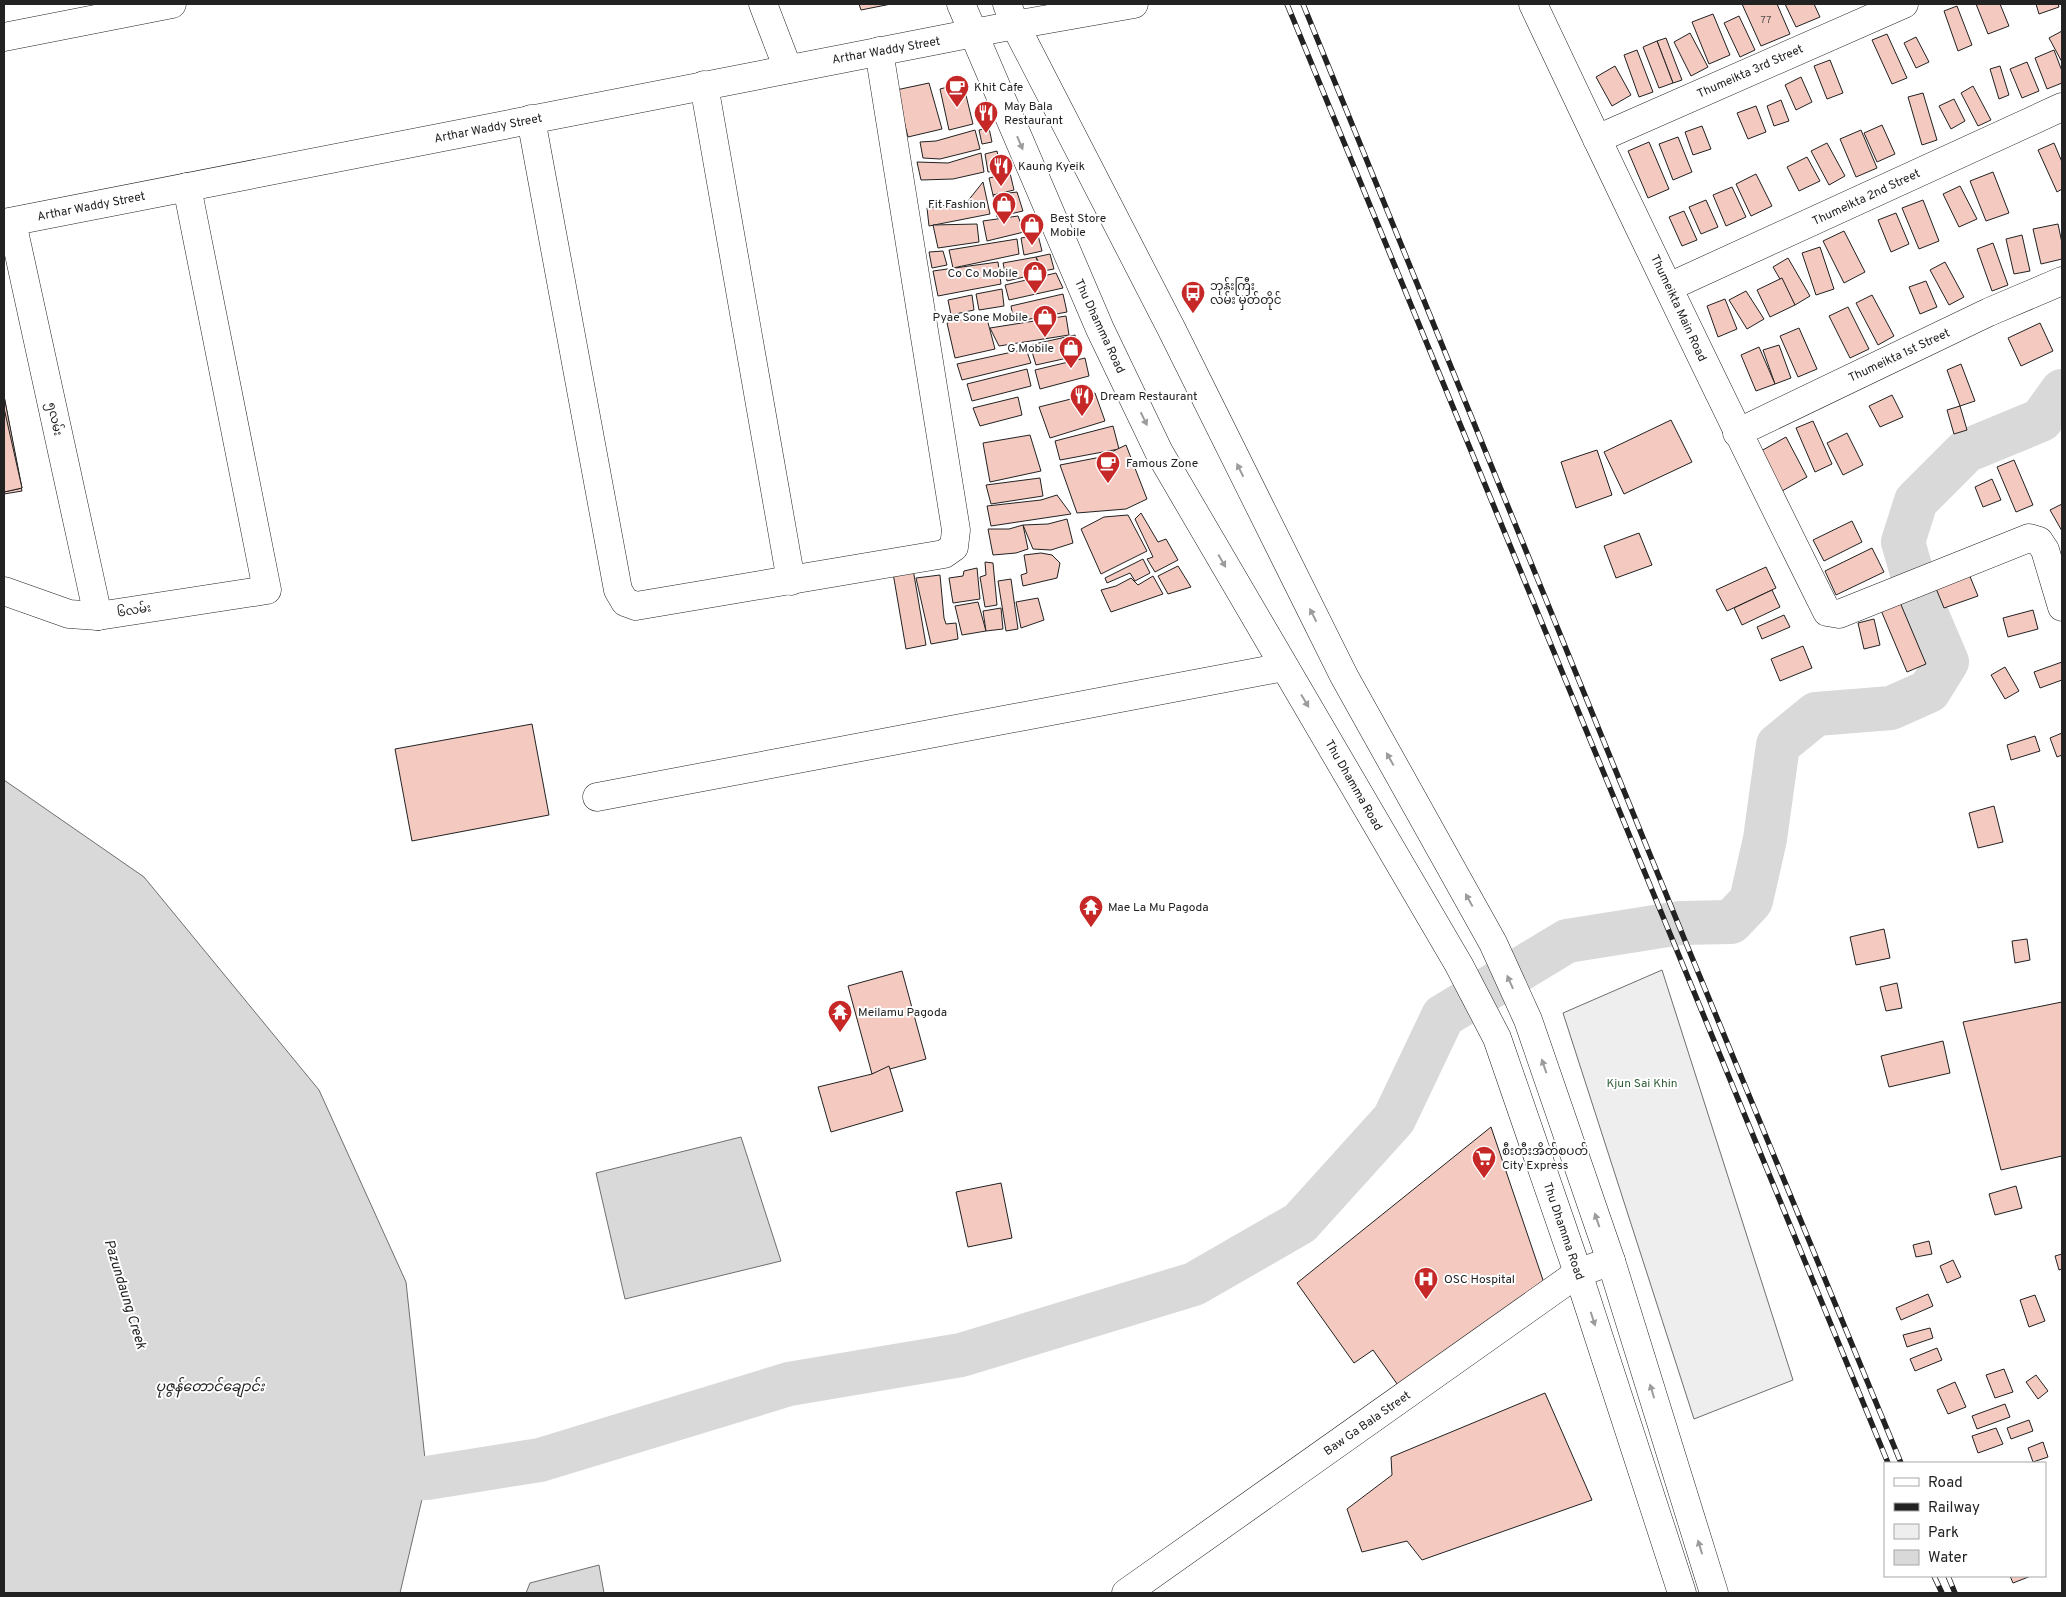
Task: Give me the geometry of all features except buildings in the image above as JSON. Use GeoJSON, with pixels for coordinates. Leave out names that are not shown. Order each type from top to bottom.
{"type":"FeatureCollection","features":[{"type":"Feature","properties":{"kind":"street"},"geometry":{"type":"LineString","coordinates":[[4,37],[172,4]]}},
{"type":"Feature","properties":{"kind":"street"},"geometry":{"type":"LineString","coordinates":[[763,4],[788,69]]}},
{"type":"Feature","properties":{"kind":"street","name":"Thu Dhamma Road"},"geometry":{"type":"LineString","coordinates":[[961,4],[1100,329],[1159,452],[1459,965],[1497,1038],[1578,1273],[1682,1593]]}},
{"type":"Feature","properties":{"kind":"street","name":"Arthar Waddy Street"},"geometry":{"type":"LineString","coordinates":[[8,223],[704,85],[973,34],[1011,14],[1134,4]]}},
{"type":"Feature","properties":{"kind":"street","name":"Thumeikta Main Road"},"geometry":{"type":"LineString","coordinates":[[1533,4],[1737,432],[1827,612],[1839,614],[2029,538],[2039,541],[2045,550],[2062,607]]}},
{"type":"Feature","properties":{"kind":"street","name":"Thumeikta 3rd Street"},"geometry":{"type":"LineString","coordinates":[[1597,139],[1904,4]]}},
{"type":"Feature","properties":{"kind":"street"},"geometry":{"type":"LineString","coordinates":[[1011,14],[1344,676],[1493,943],[1528,1020],[1611,1261],[1714,1593]]}},
{"type":"Feature","properties":{"kind":"street"},"geometry":{"type":"LineString","coordinates":[[531,119],[618,590],[625,602],[636,606],[944,554],[954,546],[956,530],[879,51]]}},
{"type":"Feature","properties":{"kind":"street"},"geometry":{"type":"LineString","coordinates":[[704,85],[791,581]]}},
{"type":"Feature","properties":{"kind":"street","name":"Thumeikta 2nd Street"},"geometry":{"type":"LineString","coordinates":[[1669,287],[2062,107]]}},
{"type":"Feature","properties":{"kind":"street","name":"၆လမ်း"},"geometry":{"type":"LineString","coordinates":[[4,591],[69,614],[98,616],[267,590],[187,187]]}},
{"type":"Feature","properties":{"kind":"street","name":"၅လမ်း"},"geometry":{"type":"LineString","coordinates":[[8,223],[98,616]]}},
{"type":"Feature","properties":{"kind":"street","name":"Thumeikta 1st Street"},"geometry":{"type":"LineString","coordinates":[[1737,432],[1989,312],[2062,281]]}},
{"type":"Feature","properties":{"kind":"street"},"geometry":{"type":"LineString","coordinates":[[597,797],[1284,667]]}},
{"type":"Feature","properties":{"kind":"street"},"geometry":{"type":"LineString","coordinates":[[1526,1122],[1559,1110]]}},
{"type":"Feature","properties":{"kind":"street","name":"Baw Ga Bala Street"},"geometry":{"type":"LineString","coordinates":[[1127,1593],[1578,1273],[1611,1261]]}},
{"type":"Feature","properties":{"kind":"street"},"geometry":{"type":"LineString","coordinates":[[1646,1484],[1677,1474]]}},
{"type":"Feature","properties":{"kind":"green space","name":"Kjun Sai Khin"},"geometry":{"type":"Polygon","coordinates":[[[1662,970],[1793,1380],[1694,1419],[1563,1013],[1662,970]]]}},
{"type":"Feature","properties":{"kind":"water","name":"ပုဇွန်တောင်ချောင်း"},"geometry":{"type":"Polygon","coordinates":[[[4,780],[144,877],[319,1090],[406,1282],[427,1478],[400,1593],[4,1593],[4,780]]]}},
{"type":"Feature","properties":{"kind":"water"},"geometry":{"type":"Polygon","coordinates":[[[741,1137],[781,1261],[625,1299],[596,1173],[741,1137]]]}},
{"type":"Feature","properties":{"kind":"water"},"geometry":{"type":"Polygon","coordinates":[[[599,1565],[604,1593],[526,1593],[530,1583],[599,1565]]]}},
{"type":"Feature","properties":{"kind":"waterway"},"geometry":{"type":"LineString","coordinates":[[366,1480],[427,1478],[540,1460],[789,1384],[961,1355],[1194,1284],[1300,1223],[1394,1119],[1443,1016],[1567,941],[1680,923],[1731,922],[1751,901],[1765,839],[1778,745],[1816,714],[1891,708],[1929,691],[1947,662],[1918,594],[1903,542],[1916,501],[1966,451],[2041,420],[2062,391]]}},
{"type":"Feature","properties":{"kind":"railway"},"geometry":{"type":"LineString","coordinates":[[1287,4],[1888,1462]]}},
{"type":"Feature","properties":{"kind":"railway"},"geometry":{"type":"LineString","coordinates":[[1303,4],[1686,943],[1901,1462]]}},
{"type":"Feature","properties":{"kind":"railway"},"geometry":{"type":"LineString","coordinates":[[1934,1577],[1942,1593]]}},
{"type":"Feature","properties":{"kind":"railway"},"geometry":{"type":"LineString","coordinates":[[1948,1577],[1955,1593]]}},
{"type":"Feature","properties":{"kind":"place","name":"Khit Cafe"},"geometry":{"type":"Point","coordinates":[957,108]}},
{"type":"Feature","properties":{"kind":"place","name":"May Bala Restaurant"},"geometry":{"type":"Point","coordinates":[986,134]}},
{"type":"Feature","properties":{"kind":"place","name":"Kaung Kyeik"},"geometry":{"type":"Point","coordinates":[1001,187]}},
{"type":"Feature","properties":{"kind":"place","name":"Fit Fashion"},"geometry":{"type":"Point","coordinates":[1004,225]}},
{"type":"Feature","properties":{"kind":"place","name":"Best Store Mobile"},"geometry":{"type":"Point","coordinates":[1032,246]}},
{"type":"Feature","properties":{"kind":"place","name":"Co Co Mobile"},"geometry":{"type":"Point","coordinates":[1035,294]}},
{"type":"Feature","properties":{"kind":"place","name":"ဘုန်းကြီး လမ်း မှတ်တိုင်"},"geometry":{"type":"Point","coordinates":[1193,314]}},
{"type":"Feature","properties":{"kind":"place","name":"Pyae Sone Mobile"},"geometry":{"type":"Point","coordinates":[1045,338]}},
{"type":"Feature","properties":{"kind":"place","name":"G Mobile"},"geometry":{"type":"Point","coordinates":[1071,369]}},
{"type":"Feature","properties":{"kind":"place","name":"Dream Restaurant"},"geometry":{"type":"Point","coordinates":[1082,417]}},
{"type":"Feature","properties":{"kind":"place","name":"Famous Zone"},"geometry":{"type":"Point","coordinates":[1108,484]}},
{"type":"Feature","properties":{"kind":"place","name":"Mae La Mu Pagoda"},"geometry":{"type":"Point","coordinates":[1091,928]}},
{"type":"Feature","properties":{"kind":"place","name":"Meilamu Pagoda"},"geometry":{"type":"Point","coordinates":[840,1033]}},
{"type":"Feature","properties":{"kind":"place","name":"စီးတီးအိတ်စပတ် City Express"},"geometry":{"type":"Point","coordinates":[1484,1179]}},
{"type":"Feature","properties":{"kind":"place","name":"OSC Hospital"},"geometry":{"type":"Point","coordinates":[1426,1300]}},
{"type":"Feature","properties":{"kind":"water label","name":"Pazundaung Creek"},"geometry":{"type":"Point","coordinates":[126,1294]}}]}
